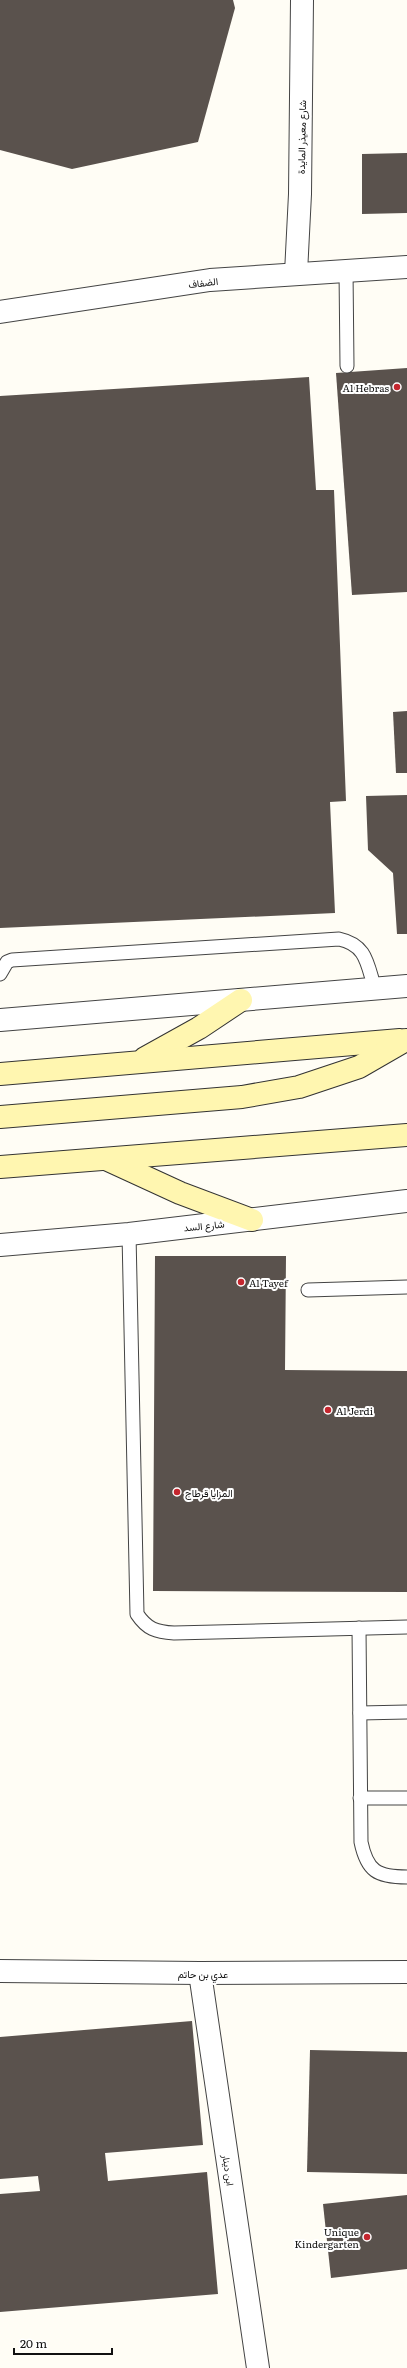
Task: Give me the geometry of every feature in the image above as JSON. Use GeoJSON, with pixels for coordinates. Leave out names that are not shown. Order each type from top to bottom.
{"type":"FeatureCollection","features":[{"type":"Feature","properties":{"kind":"main road"},"geometry":{"type":"LineString","coordinates":[[138,1062],[199,1028],[241,1000]]}},
{"type":"Feature","properties":{"kind":"main road"},"geometry":{"type":"LineString","coordinates":[[0,1074],[406,1040]]}},
{"type":"Feature","properties":{"kind":"main road"},"geometry":{"type":"LineString","coordinates":[[0,1117],[242,1097],[299,1087],[359,1067],[406,1040]]}},
{"type":"Feature","properties":{"kind":"main road"},"geometry":{"type":"LineString","coordinates":[[0,1167],[407,1136]]}},
{"type":"Feature","properties":{"kind":"main road"},"geometry":{"type":"LineString","coordinates":[[105,1158],[180,1193],[252,1220]]}},
{"type":"Feature","properties":{"kind":"street","name":"شارع معيذر المايدة"},"geometry":{"type":"LineString","coordinates":[[296,273],[300,194],[302,0]]}},
{"type":"Feature","properties":{"kind":"street","name":"الضفاف"},"geometry":{"type":"LineString","coordinates":[[0,312],[210,280],[296,273],[407,268]]}},
{"type":"Feature","properties":{"kind":"street"},"geometry":{"type":"LineString","coordinates":[[0,1020],[407,986]]}},
{"type":"Feature","properties":{"kind":"street","name":"شارع السد"},"geometry":{"type":"LineString","coordinates":[[0,1245],[129,1234],[407,1201]]}},
{"type":"Feature","properties":{"kind":"street","name":"عدي بن حاتم"},"geometry":{"type":"LineString","coordinates":[[0,1970],[200,1973],[407,1972]]}},
{"type":"Feature","properties":{"kind":"street","name":"ابن دينار"},"geometry":{"type":"LineString","coordinates":[[200,1973],[258,2368]]}},
{"type":"Feature","properties":{"kind":"lane"},"geometry":{"type":"LineString","coordinates":[[346,270],[347,366]]}},
{"type":"Feature","properties":{"kind":"lane"},"geometry":{"type":"LineString","coordinates":[[0,974],[7,962],[12,960],[339,939],[351,942],[361,950],[375,989]]}},
{"type":"Feature","properties":{"kind":"lane"},"geometry":{"type":"LineString","coordinates":[[129,1234],[137,1614],[146,1627],[158,1632],[174,1633],[407,1627]]}},
{"type":"Feature","properties":{"kind":"lane"},"geometry":{"type":"LineString","coordinates":[[308,1290],[407,1287]]}},
{"type":"Feature","properties":{"kind":"lane"},"geometry":{"type":"LineString","coordinates":[[359,1628],[360,1798],[361,1842],[364,1860],[377,1872],[395,1877],[407,1877]]}},
{"type":"Feature","properties":{"kind":"lane"},"geometry":{"type":"LineString","coordinates":[[360,1713],[407,1712]]}},
{"type":"Feature","properties":{"kind":"lane"},"geometry":{"type":"LineString","coordinates":[[360,1798],[407,1798]]}},
{"type":"Feature","properties":{"kind":"building"},"geometry":{"type":"Polygon","coordinates":[[[0,0],[233,0],[235,8],[198,142],[72,169],[0,150],[0,0]]]}},
{"type":"Feature","properties":{"kind":"building"},"geometry":{"type":"Polygon","coordinates":[[[407,153],[407,213],[362,214],[362,154],[407,153]]]}},
{"type":"Feature","properties":{"kind":"building"},"geometry":{"type":"Polygon","coordinates":[[[407,368],[407,592],[352,595],[336,373],[407,368]]]}},
{"type":"Feature","properties":{"kind":"building"},"geometry":{"type":"Polygon","coordinates":[[[309,377],[316,490],[334,490],[346,801],[330,802],[335,913],[0,928],[0,396],[309,377]]]}},
{"type":"Feature","properties":{"kind":"building"},"geometry":{"type":"Polygon","coordinates":[[[407,711],[407,773],[396,773],[393,712],[407,711]]]}},
{"type":"Feature","properties":{"kind":"building"},"geometry":{"type":"Polygon","coordinates":[[[407,795],[407,934],[397,934],[393,873],[368,850],[366,796],[407,795]]]}},
{"type":"Feature","properties":{"kind":"building"},"geometry":{"type":"Polygon","coordinates":[[[155,1256],[286,1256],[285,1370],[407,1371],[407,1592],[153,1591],[155,1256]]]}},
{"type":"Feature","properties":{"kind":"building"},"geometry":{"type":"Polygon","coordinates":[[[192,2021],[203,2145],[105,2153],[108,2181],[207,2172],[218,2294],[0,2312],[0,2194],[40,2191],[38,2176],[0,2179],[0,2037],[192,2021]]]}},
{"type":"Feature","properties":{"kind":"building"},"geometry":{"type":"Polygon","coordinates":[[[310,2050],[407,2052],[407,2174],[307,2172],[310,2050]]]}},
{"type":"Feature","properties":{"kind":"building","name":"Unique Kindergarten"},"geometry":{"type":"Polygon","coordinates":[[[407,2195],[407,2269],[331,2278],[323,2204],[407,2195]]]}},
{"type":"Feature","properties":{"kind":"place","name":"Al Hebras"},"geometry":{"type":"Point","coordinates":[397,387]}},
{"type":"Feature","properties":{"kind":"place","name":"Al Tayef"},"geometry":{"type":"Point","coordinates":[241,1282]}},
{"type":"Feature","properties":{"kind":"place","name":"Al Jerdi"},"geometry":{"type":"Point","coordinates":[328,1410]}},
{"type":"Feature","properties":{"kind":"place","name":"المزايا قرطاج"},"geometry":{"type":"Point","coordinates":[177,1492]}},
{"type":"Feature","properties":{"kind":"place","name":"Unique Kindergarten"},"geometry":{"type":"Point","coordinates":[367,2237]}}]}
